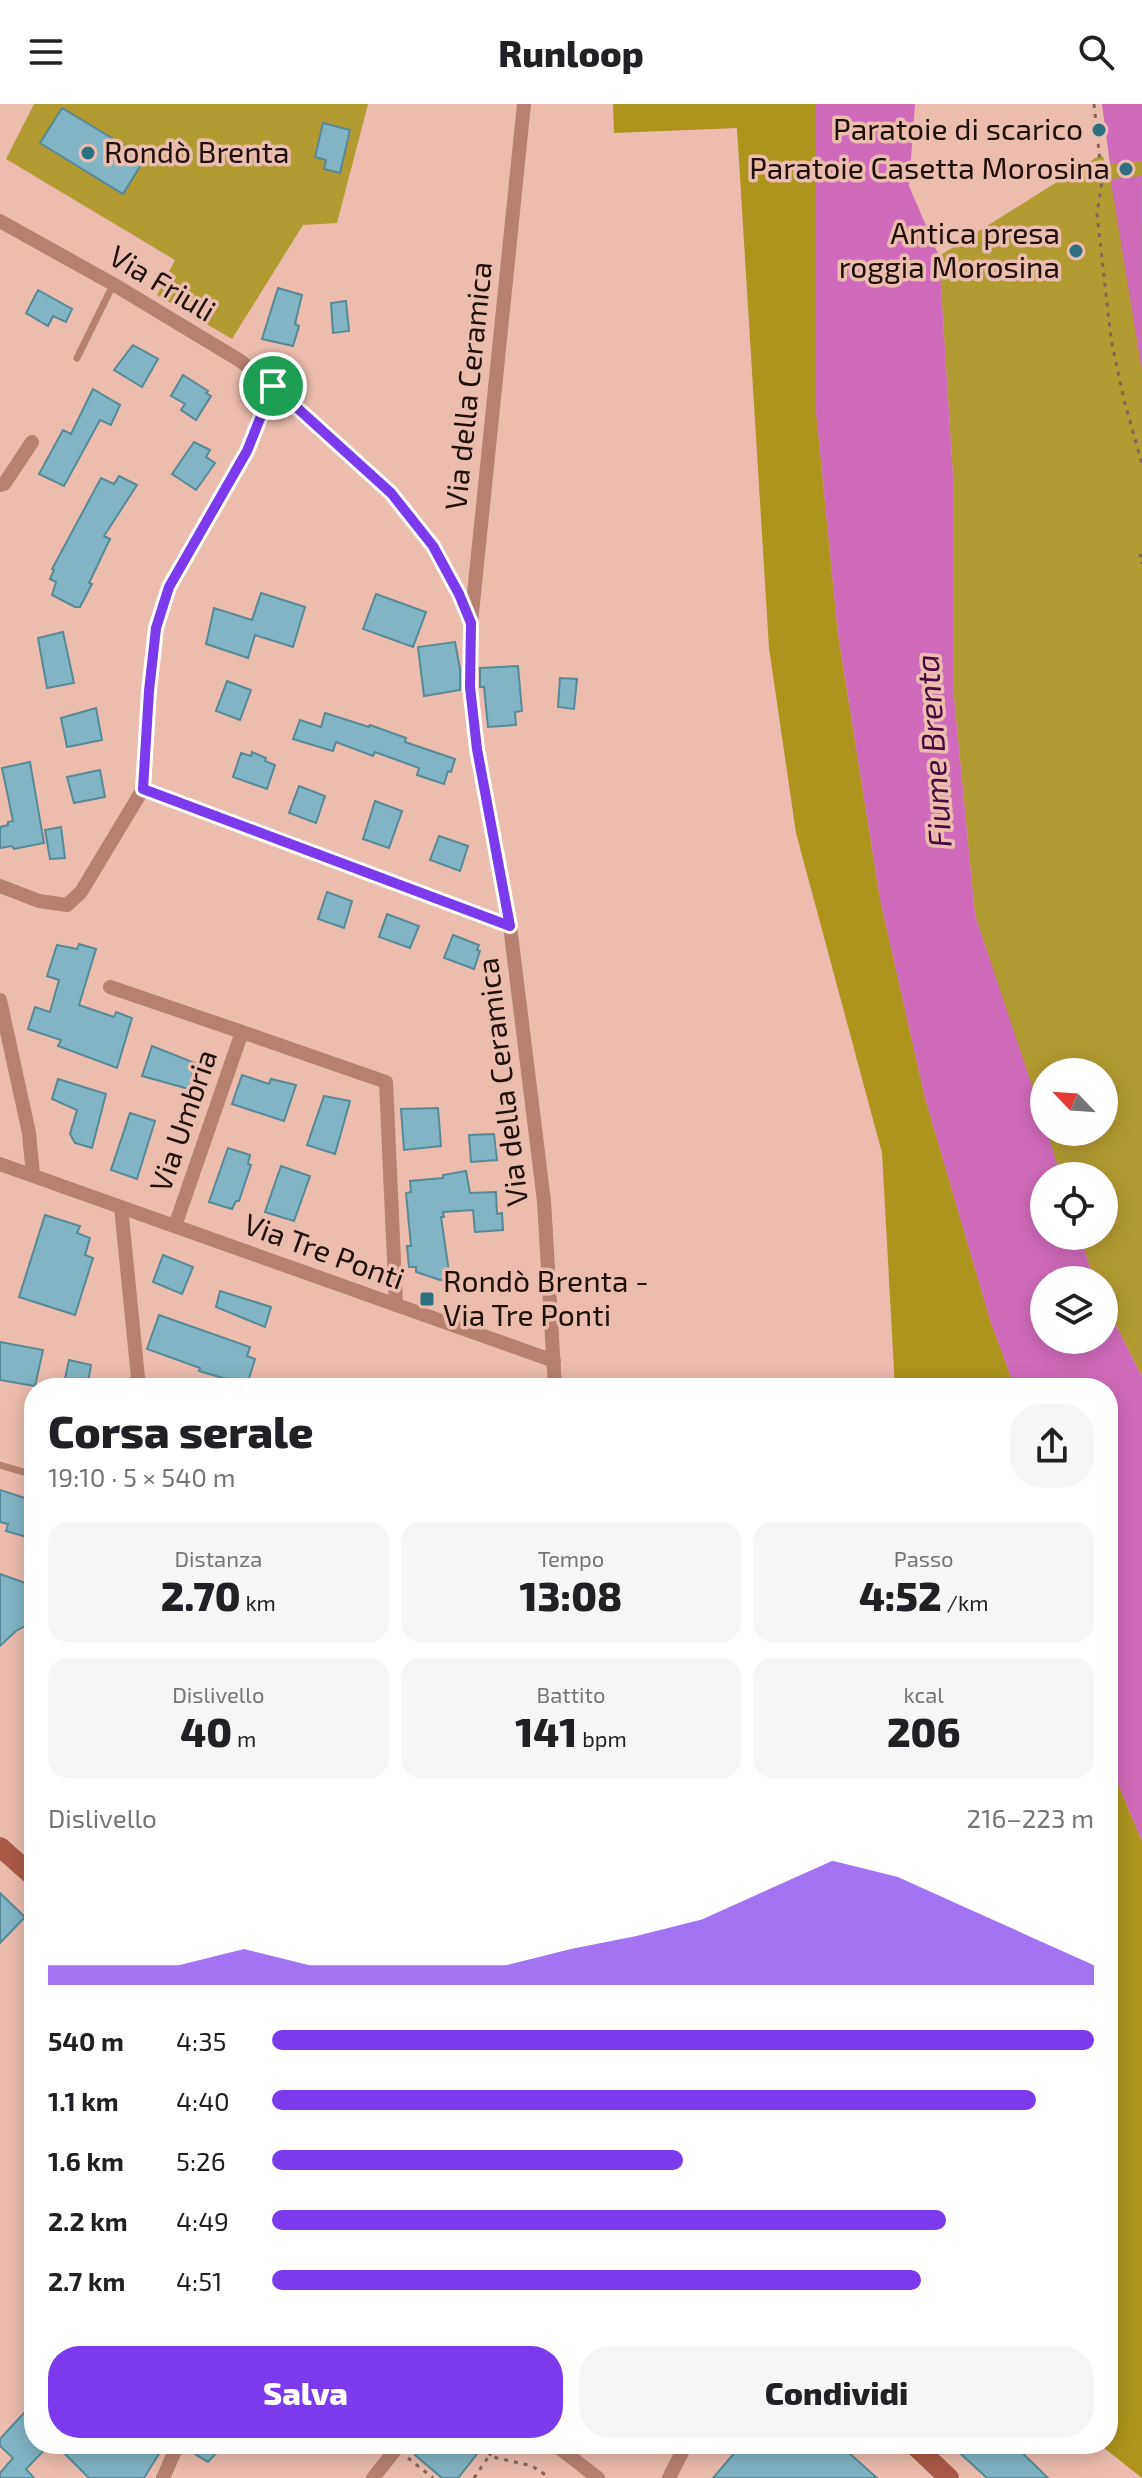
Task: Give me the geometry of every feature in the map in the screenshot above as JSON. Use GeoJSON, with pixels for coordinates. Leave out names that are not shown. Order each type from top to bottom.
{"type":"FeatureCollection","features":[{"type":"Feature","properties":{"kind":"main road"},"geometry":{"type":"LineString","coordinates":[[0,1847],[24,1868]]}},
{"type":"Feature","properties":{"kind":"main road"},"geometry":{"type":"LineString","coordinates":[[924,2454],[949,2478]]}},
{"type":"Feature","properties":{"kind":"street","name":"Via della Ceramica"},"geometry":{"type":"LineString","coordinates":[[524,104],[471,623],[470,687],[477,749],[510,926],[544,1201],[555,1378]]}},
{"type":"Feature","properties":{"kind":"street","name":"Via Friuli"},"geometry":{"type":"LineString","coordinates":[[0,221],[239,360],[273,386],[391,493],[433,546],[471,623]]}},
{"type":"Feature","properties":{"kind":"street"},"geometry":{"type":"LineString","coordinates":[[0,886],[39,901],[67,905],[81,892],[143,789],[156,628],[169,587],[247,451],[273,386]]}},
{"type":"Feature","properties":{"kind":"street"},"geometry":{"type":"LineString","coordinates":[[0,485],[4,484],[32,442]]}},
{"type":"Feature","properties":{"kind":"street"},"geometry":{"type":"LineString","coordinates":[[143,789],[510,926]]}},
{"type":"Feature","properties":{"kind":"street","name":"Via Umbria"},"geometry":{"type":"LineString","coordinates":[[110,987],[386,1082],[396,1305]]}},
{"type":"Feature","properties":{"kind":"street"},"geometry":{"type":"LineString","coordinates":[[0,1000],[29,1133],[33,1175]]}},
{"type":"Feature","properties":{"kind":"street","name":"Via Umbria"},"geometry":{"type":"LineString","coordinates":[[175,1226],[242,1032]]}},
{"type":"Feature","properties":{"kind":"street","name":"Via Tre Ponti"},"geometry":{"type":"LineString","coordinates":[[0,1164],[554,1361]]}},
{"type":"Feature","properties":{"kind":"street"},"geometry":{"type":"LineString","coordinates":[[121,1207],[138,1378]]}},
{"type":"Feature","properties":{"kind":"street"},"geometry":{"type":"LineString","coordinates":[[163,2478],[174,2454]]}},
{"type":"Feature","properties":{"kind":"street"},"geometry":{"type":"LineString","coordinates":[[373,2478],[398,2454]]}},
{"type":"Feature","properties":{"kind":"street"},"geometry":{"type":"LineString","coordinates":[[567,2454],[598,2478]]}},
{"type":"Feature","properties":{"kind":"street"},"geometry":{"type":"LineString","coordinates":[[669,2478],[681,2454]]}},
{"type":"Feature","properties":{"kind":"lane"},"geometry":{"type":"LineString","coordinates":[[77,358],[113,284]]}},
{"type":"Feature","properties":{"kind":"lane"},"geometry":{"type":"LineString","coordinates":[[0,1465],[24,1472]]}},
{"type":"Feature","properties":{"kind":"path"},"geometry":{"type":"LineString","coordinates":[[1094,104],[1102,181],[1097,214],[1111,339],[1142,464]]}},
{"type":"Feature","properties":{"kind":"path"},"geometry":{"type":"LineString","coordinates":[[1142,557],[1140,555],[1142,564]]}},
{"type":"Feature","properties":{"kind":"path"},"geometry":{"type":"LineString","coordinates":[[406,2454],[433,2478]]}},
{"type":"Feature","properties":{"kind":"path"},"geometry":{"type":"LineString","coordinates":[[474,2478],[489,2456],[532,2466],[550,2478]]}},
{"type":"Feature","properties":{"kind":"shaded area"},"geometry":{"type":"Polygon","coordinates":[[[34,104],[368,104],[337,223],[303,225],[232,339],[157,295],[175,260],[6,159],[34,104]]]}},
{"type":"Feature","properties":{"kind":"shaded area"},"geometry":{"type":"Polygon","coordinates":[[[613,104],[816,104],[816,411],[838,634],[880,899],[925,1098],[990,1320],[1011,1378],[894,1378],[882,1153],[796,833],[769,648],[737,128],[614,133],[613,104]]]}},
{"type":"Feature","properties":{"kind":"shaded area"},"geometry":{"type":"Polygon","coordinates":[[[1103,156],[1105,164],[1142,161],[1142,1377],[1118,1329],[1118,1266],[1090,1266],[1084,1250],[1118,1250],[1118,1162],[1056,1162],[1050,1146],[1118,1146],[1118,1058],[1030,1058],[1030,1084],[975,915],[953,687],[953,476],[939,256],[1103,156]]]}},
{"type":"Feature","properties":{"kind":"shaded area"},"geometry":{"type":"Polygon","coordinates":[[[1118,1784],[1142,1841],[1142,2478],[1112,2454],[1118,2454],[1118,1784]]]}},
{"type":"Feature","properties":{"kind":"water","name":"Fiume Brenta"},"geometry":{"type":"Polygon","coordinates":[[[816,104],[915,104],[909,186],[939,256],[953,476],[953,687],[975,915],[1030,1080],[1030,1146],[1051,1146],[1057,1162],[1030,1162],[1030,1250],[1084,1250],[1090,1266],[1030,1266],[1030,1354],[1118,1354],[1118,1329],[1142,1377],[1142,1841],[1118,1784],[1118,1378],[1011,1378],[990,1320],[925,1098],[880,899],[838,634],[816,411],[816,104]]]}},
{"type":"Feature","properties":{"kind":"water"},"geometry":{"type":"Polygon","coordinates":[[[1102,104],[1142,104],[1142,161],[1110,164],[1102,104]]]}},
{"type":"Feature","properties":{"kind":"water"},"geometry":{"type":"Polygon","coordinates":[[[1142,176],[1141,180],[1142,371],[1112,179],[1142,176]]]}},
{"type":"Feature","properties":{"kind":"building"},"geometry":{"type":"Polygon","coordinates":[[[62,108],[145,158],[123,194],[40,143],[62,108]]]}},
{"type":"Feature","properties":{"kind":"building"},"geometry":{"type":"Polygon","coordinates":[[[323,123],[350,130],[340,173],[324,169],[326,160],[315,157],[323,123]]]}},
{"type":"Feature","properties":{"kind":"building"},"geometry":{"type":"Polygon","coordinates":[[[278,288],[302,295],[295,324],[299,326],[293,346],[262,339],[278,288]]]}},
{"type":"Feature","properties":{"kind":"building"},"geometry":{"type":"Polygon","coordinates":[[[38,290],[72,309],[66,322],[53,316],[48,326],[26,313],[38,290]]]}},
{"type":"Feature","properties":{"kind":"building"},"geometry":{"type":"Polygon","coordinates":[[[346,301],[349,331],[333,333],[331,303],[346,301]]]}},
{"type":"Feature","properties":{"kind":"building"},"geometry":{"type":"Polygon","coordinates":[[[133,345],[158,359],[142,387],[114,370],[133,345]]]}},
{"type":"Feature","properties":{"kind":"building"},"geometry":{"type":"Polygon","coordinates":[[[183,375],[211,396],[196,420],[181,410],[185,404],[171,396],[183,375]]]}},
{"type":"Feature","properties":{"kind":"building"},"geometry":{"type":"Polygon","coordinates":[[[93,389],[120,405],[111,425],[100,420],[64,486],[39,474],[63,430],[71,434],[93,389]]]}},
{"type":"Feature","properties":{"kind":"building"},"geometry":{"type":"Polygon","coordinates":[[[194,442],[210,450],[206,457],[215,463],[196,490],[172,474],[194,442]]]}},
{"type":"Feature","properties":{"kind":"building"},"geometry":{"type":"Polygon","coordinates":[[[119,476],[137,485],[104,536],[110,539],[89,583],[92,584],[80,607],[75,607],[52,595],[56,582],[50,579],[52,569],[101,478],[114,484],[119,476]]]}},
{"type":"Feature","properties":{"kind":"building"},"geometry":{"type":"Polygon","coordinates":[[[261,593],[305,607],[293,647],[255,635],[248,658],[206,644],[214,608],[252,620],[261,593]]]}},
{"type":"Feature","properties":{"kind":"building"},"geometry":{"type":"Polygon","coordinates":[[[376,594],[426,612],[413,647],[363,629],[376,594]]]}},
{"type":"Feature","properties":{"kind":"building"},"geometry":{"type":"Polygon","coordinates":[[[63,632],[74,683],[47,688],[38,638],[63,632]]]}},
{"type":"Feature","properties":{"kind":"building"},"geometry":{"type":"Polygon","coordinates":[[[455,642],[460,690],[424,696],[418,647],[455,642]]]}},
{"type":"Feature","properties":{"kind":"building"},"geometry":{"type":"Polygon","coordinates":[[[518,666],[522,711],[515,712],[516,725],[488,727],[484,687],[480,687],[480,668],[518,666]]]}},
{"type":"Feature","properties":{"kind":"building"},"geometry":{"type":"Polygon","coordinates":[[[560,678],[577,679],[574,709],[558,707],[560,678]]]}},
{"type":"Feature","properties":{"kind":"building"},"geometry":{"type":"Polygon","coordinates":[[[227,681],[251,690],[240,720],[216,711],[227,681]]]}},
{"type":"Feature","properties":{"kind":"building"},"geometry":{"type":"Polygon","coordinates":[[[96,708],[102,740],[67,747],[61,718],[96,708]]]}},
{"type":"Feature","properties":{"kind":"building"},"geometry":{"type":"Polygon","coordinates":[[[325,713],[370,725],[406,738],[405,742],[455,759],[451,772],[448,771],[444,784],[417,775],[419,768],[375,752],[373,756],[336,742],[333,751],[293,739],[300,720],[321,727],[325,713]]]}},
{"type":"Feature","properties":{"kind":"building"},"geometry":{"type":"Polygon","coordinates":[[[252,752],[275,765],[267,789],[233,777],[241,753],[251,756],[252,752]]]}},
{"type":"Feature","properties":{"kind":"building"},"geometry":{"type":"Polygon","coordinates":[[[30,762],[44,843],[14,849],[12,846],[0,848],[0,827],[13,821],[2,768],[30,762]]]}},
{"type":"Feature","properties":{"kind":"building"},"geometry":{"type":"Polygon","coordinates":[[[100,770],[105,797],[74,803],[67,777],[100,770]]]}},
{"type":"Feature","properties":{"kind":"building"},"geometry":{"type":"Polygon","coordinates":[[[299,786],[325,796],[316,823],[289,813],[299,786]]]}},
{"type":"Feature","properties":{"kind":"building"},"geometry":{"type":"Polygon","coordinates":[[[375,801],[402,811],[389,848],[363,839],[375,801]]]}},
{"type":"Feature","properties":{"kind":"building"},"geometry":{"type":"Polygon","coordinates":[[[61,827],[65,858],[50,859],[45,830],[61,827]]]}},
{"type":"Feature","properties":{"kind":"building"},"geometry":{"type":"Polygon","coordinates":[[[439,836],[468,846],[460,871],[430,860],[439,836]]]}},
{"type":"Feature","properties":{"kind":"building"},"geometry":{"type":"Polygon","coordinates":[[[327,892],[352,901],[344,928],[318,919],[327,892]]]}},
{"type":"Feature","properties":{"kind":"building"},"geometry":{"type":"Polygon","coordinates":[[[387,914],[419,926],[410,948],[379,937],[387,914]]]}},
{"type":"Feature","properties":{"kind":"building"},"geometry":{"type":"Polygon","coordinates":[[[453,935],[479,945],[474,969],[444,958],[453,935]]]}},
{"type":"Feature","properties":{"kind":"building"},"geometry":{"type":"Polygon","coordinates":[[[79,944],[96,949],[79,1005],[114,1017],[116,1012],[132,1018],[117,1068],[58,1046],[61,1040],[28,1029],[35,1007],[50,1012],[59,980],[47,976],[57,945],[77,949],[79,944]]]}},
{"type":"Feature","properties":{"kind":"building"},"geometry":{"type":"Polygon","coordinates":[[[152,1046],[195,1063],[189,1089],[142,1076],[152,1046]]]}},
{"type":"Feature","properties":{"kind":"building"},"geometry":{"type":"Polygon","coordinates":[[[242,1075],[269,1084],[271,1079],[296,1085],[284,1121],[232,1104],[242,1075]]]}},
{"type":"Feature","properties":{"kind":"building"},"geometry":{"type":"Polygon","coordinates":[[[58,1079],[106,1094],[92,1148],[75,1143],[70,1134],[77,1110],[52,1099],[58,1079]]]}},
{"type":"Feature","properties":{"kind":"building"},"geometry":{"type":"Polygon","coordinates":[[[324,1096],[350,1101],[335,1154],[307,1145],[324,1096]]]}},
{"type":"Feature","properties":{"kind":"building"},"geometry":{"type":"Polygon","coordinates":[[[438,1108],[441,1146],[404,1150],[401,1109],[438,1108]]]}},
{"type":"Feature","properties":{"kind":"building"},"geometry":{"type":"Polygon","coordinates":[[[130,1113],[155,1121],[137,1179],[111,1170],[130,1113]]]}},
{"type":"Feature","properties":{"kind":"building"},"geometry":{"type":"Polygon","coordinates":[[[494,1134],[497,1160],[471,1162],[469,1135],[494,1134]]]}},
{"type":"Feature","properties":{"kind":"building"},"geometry":{"type":"Polygon","coordinates":[[[228,1148],[250,1155],[248,1164],[251,1165],[239,1201],[232,1209],[209,1202],[228,1148]]]}},
{"type":"Feature","properties":{"kind":"building"},"geometry":{"type":"Polygon","coordinates":[[[281,1166],[310,1176],[294,1221],[265,1212],[281,1166]]]}},
{"type":"Feature","properties":{"kind":"building"},"geometry":{"type":"Polygon","coordinates":[[[466,1171],[470,1193],[496,1192],[497,1214],[502,1213],[503,1230],[475,1232],[473,1210],[443,1212],[444,1217],[441,1217],[450,1279],[440,1280],[416,1272],[416,1267],[409,1267],[407,1246],[411,1246],[406,1193],[411,1192],[410,1181],[443,1178],[443,1175],[466,1171]]]}},
{"type":"Feature","properties":{"kind":"building"},"geometry":{"type":"Polygon","coordinates":[[[45,1215],[80,1226],[77,1233],[90,1238],[85,1255],[93,1258],[75,1315],[19,1297],[45,1215]]]}},
{"type":"Feature","properties":{"kind":"building"},"geometry":{"type":"Polygon","coordinates":[[[163,1255],[193,1267],[182,1294],[153,1282],[163,1255]]]}},
{"type":"Feature","properties":{"kind":"building"},"geometry":{"type":"Polygon","coordinates":[[[220,1291],[271,1307],[265,1327],[216,1307],[220,1291]]]}},
{"type":"Feature","properties":{"kind":"building"},"geometry":{"type":"Polygon","coordinates":[[[159,1315],[250,1347],[247,1356],[255,1359],[249,1378],[223,1378],[147,1349],[159,1315]]]}},
{"type":"Feature","properties":{"kind":"building"},"geometry":{"type":"Polygon","coordinates":[[[0,1342],[43,1350],[37,1378],[24,1378],[24,1384],[0,1380],[0,1342]]]}},
{"type":"Feature","properties":{"kind":"building"},"geometry":{"type":"Polygon","coordinates":[[[69,1360],[91,1365],[89,1378],[65,1378],[69,1360]]]}},
{"type":"Feature","properties":{"kind":"building"},"geometry":{"type":"Polygon","coordinates":[[[0,1490],[24,1498],[24,1536],[6,1531],[8,1524],[0,1522],[0,1490]]]}},
{"type":"Feature","properties":{"kind":"building"},"geometry":{"type":"Polygon","coordinates":[[[0,1574],[24,1582],[24,1627],[0,1646],[0,1574]]]}},
{"type":"Feature","properties":{"kind":"building"},"geometry":{"type":"Polygon","coordinates":[[[0,1893],[24,1918],[0,1943],[0,1893]]]}},
{"type":"Feature","properties":{"kind":"building"},"geometry":{"type":"Polygon","coordinates":[[[24,2413],[24,2454],[40,2454],[26,2469],[34,2478],[0,2478],[0,2473],[13,2458],[0,2446],[0,2439],[24,2413]]]}},
{"type":"Feature","properties":{"kind":"building"},"geometry":{"type":"Polygon","coordinates":[[[65,2454],[159,2454],[144,2478],[89,2478],[65,2454]]]}},
{"type":"Feature","properties":{"kind":"building"},"geometry":{"type":"Polygon","coordinates":[[[195,2454],[215,2454],[208,2462],[195,2454]]]}},
{"type":"Feature","properties":{"kind":"building"},"geometry":{"type":"Polygon","coordinates":[[[477,2454],[458,2478],[442,2478],[415,2455],[477,2454]]]}},
{"type":"Feature","properties":{"kind":"building"},"geometry":{"type":"Polygon","coordinates":[[[733,2454],[850,2454],[877,2478],[713,2478],[733,2454]]]}},
{"type":"Feature","properties":{"kind":"building"},"geometry":{"type":"Polygon","coordinates":[[[961,2454],[1023,2454],[1048,2478],[987,2478],[961,2454]]]}},
{"type":"Feature","properties":{"kind":"place","name":"Paratoie di scarico"},"geometry":{"type":"Point","coordinates":[1099,130]}},
{"type":"Feature","properties":{"kind":"place","name":"Rondò Brenta"},"geometry":{"type":"Point","coordinates":[88,153]}},
{"type":"Feature","properties":{"kind":"place","name":"Paratoie Casetta Morosina"},"geometry":{"type":"Point","coordinates":[1126,169]}},
{"type":"Feature","properties":{"kind":"place","name":"Antica presa roggia Morosina"},"geometry":{"type":"Point","coordinates":[1076,251]}},
{"type":"Feature","properties":{"kind":"place","name":"Rondò Brenta - Via Tre Ponti"},"geometry":{"type":"Point","coordinates":[427,1299]}},
{"type":"Feature","properties":{"kind":"route"},"geometry":{"type":"LineString","coordinates":[[273,386],[391,493],[433,546],[459,594],[471,623],[470,687],[477,749],[510,926],[143,789],[156,628],[169,587],[247,451],[273,386]]}}]}
